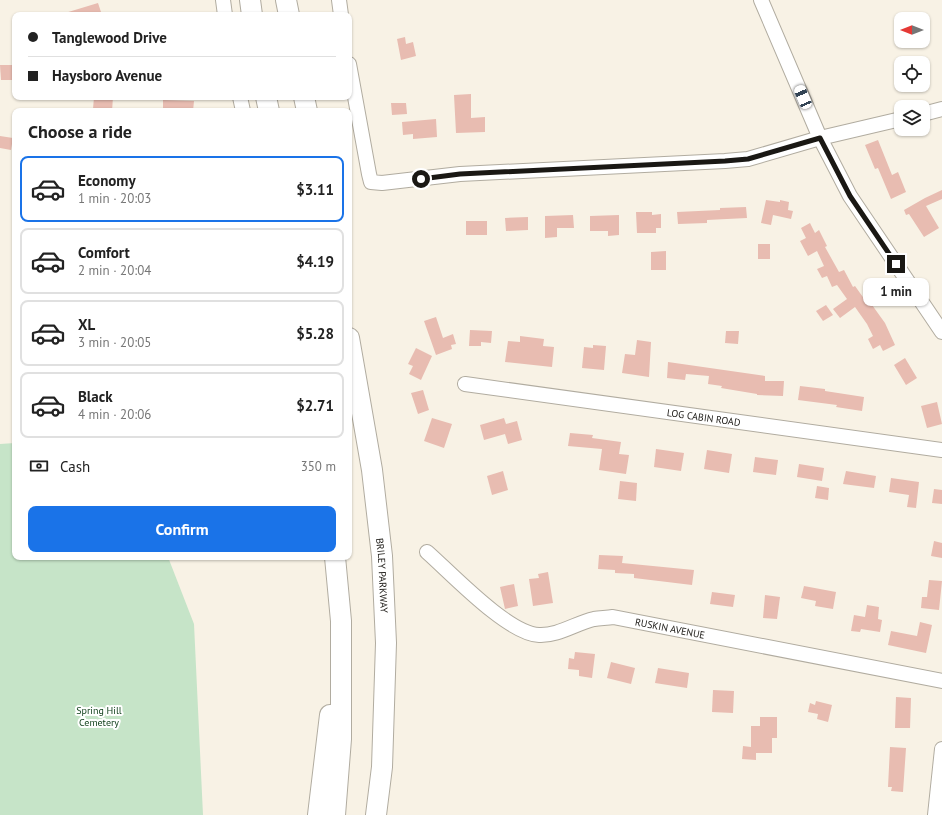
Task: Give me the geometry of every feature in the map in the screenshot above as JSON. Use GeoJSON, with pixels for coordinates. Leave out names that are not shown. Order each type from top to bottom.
{"type":"FeatureCollection","features":[{"type":"Feature","properties":{"kind":"highway"},"geometry":{"type":"LineString","coordinates":[[250,0],[252,12]]}},
{"type":"Feature","properties":{"kind":"highway"},"geometry":{"type":"LineString","coordinates":[[286,0],[288,12]]}},
{"type":"Feature","properties":{"kind":"highway","name":"BRILEY PARKWAY"},"geometry":{"type":"LineString","coordinates":[[352,355],[372,470],[382,556],[386,643],[382,767],[376,815]]}},
{"type":"Feature","properties":{"kind":"highway"},"geometry":{"type":"LineString","coordinates":[[334,815],[341,739],[341,621],[335,560]]}},
{"type":"Feature","properties":{"kind":"highway"},"geometry":{"type":"LineString","coordinates":[[318,815],[341,621]]}},
{"type":"Feature","properties":{"kind":"highway"},"geometry":{"type":"LineString","coordinates":[[382,767],[383,815]]}},
{"type":"Feature","properties":{"kind":"street"},"geometry":{"type":"LineString","coordinates":[[223,0],[225,12]]}},
{"type":"Feature","properties":{"kind":"street"},"geometry":{"type":"LineString","coordinates":[[339,0],[341,12]]}},
{"type":"Feature","properties":{"kind":"street"},"geometry":{"type":"LineString","coordinates":[[761,0],[820,138],[850,196],[942,332]]}},
{"type":"Feature","properties":{"kind":"street"},"geometry":{"type":"LineString","coordinates":[[352,80],[371,182],[382,183],[460,174],[748,159],[820,138],[894,121]]}},
{"type":"Feature","properties":{"kind":"street"},"geometry":{"type":"LineString","coordinates":[[930,112],[942,109]]}},
{"type":"Feature","properties":{"kind":"street","name":"LOG CABIN ROAD"},"geometry":{"type":"LineString","coordinates":[[465,384],[942,450]]}},
{"type":"Feature","properties":{"kind":"street","name":"RUSKIN AVENUE"},"geometry":{"type":"LineString","coordinates":[[427,552],[496,615],[522,630],[538,636],[553,634],[595,619],[613,617],[942,681]]}},
{"type":"Feature","properties":{"kind":"street"},"geometry":{"type":"LineString","coordinates":[[935,815],[942,749]]}},
{"type":"Feature","properties":{"kind":"green space","name":"Spring Hill Cemetery"},"geometry":{"type":"Polygon","coordinates":[[[12,443],[12,560],[169,560],[194,624],[203,815],[0,815],[0,444],[12,443]]]}},
{"type":"Feature","properties":{"kind":"building"},"geometry":{"type":"Polygon","coordinates":[[[98,3],[101,12],[68,12],[98,3]]]}},
{"type":"Feature","properties":{"kind":"building"},"geometry":{"type":"Polygon","coordinates":[[[405,37],[406,44],[413,42],[416,56],[401,60],[397,39],[405,37]]]}},
{"type":"Feature","properties":{"kind":"building"},"geometry":{"type":"Polygon","coordinates":[[[0,65],[12,65],[12,80],[1,80],[0,65]]]}},
{"type":"Feature","properties":{"kind":"building"},"geometry":{"type":"Polygon","coordinates":[[[471,94],[471,118],[485,117],[485,132],[456,133],[454,95],[471,94]]]}},
{"type":"Feature","properties":{"kind":"building"},"geometry":{"type":"Polygon","coordinates":[[[94,100],[113,100],[112,108],[93,108],[94,100]]]}},
{"type":"Feature","properties":{"kind":"building"},"geometry":{"type":"Polygon","coordinates":[[[163,100],[194,101],[193,108],[163,108],[163,100]]]}},
{"type":"Feature","properties":{"kind":"building"},"geometry":{"type":"Polygon","coordinates":[[[391,103],[406,103],[407,114],[392,115],[391,103]]]}},
{"type":"Feature","properties":{"kind":"building"},"geometry":{"type":"Polygon","coordinates":[[[436,119],[437,137],[413,139],[413,134],[403,135],[402,122],[436,119]]]}},
{"type":"Feature","properties":{"kind":"building"},"geometry":{"type":"Polygon","coordinates":[[[0,136],[12,138],[11,150],[0,148],[0,136]]]}},
{"type":"Feature","properties":{"kind":"building"},"geometry":{"type":"Polygon","coordinates":[[[878,140],[892,175],[898,172],[906,192],[891,199],[878,168],[875,169],[865,145],[878,140]]]}},
{"type":"Feature","properties":{"kind":"building"},"geometry":{"type":"Polygon","coordinates":[[[942,190],[942,199],[926,206],[939,228],[924,237],[909,214],[906,215],[904,210],[942,190]]]}},
{"type":"Feature","properties":{"kind":"building"},"geometry":{"type":"Polygon","coordinates":[[[766,200],[780,202],[780,200],[789,202],[788,210],[793,211],[791,219],[773,215],[771,225],[761,223],[766,200]]]}},
{"type":"Feature","properties":{"kind":"building"},"geometry":{"type":"Polygon","coordinates":[[[746,207],[747,218],[707,220],[707,223],[678,224],[677,212],[746,207]]]}},
{"type":"Feature","properties":{"kind":"building"},"geometry":{"type":"Polygon","coordinates":[[[636,212],[652,212],[652,215],[661,214],[661,228],[656,228],[656,233],[637,233],[636,212]]]}},
{"type":"Feature","properties":{"kind":"building"},"geometry":{"type":"Polygon","coordinates":[[[573,215],[574,228],[557,228],[557,237],[545,238],[545,216],[573,215]]]}},
{"type":"Feature","properties":{"kind":"building"},"geometry":{"type":"Polygon","coordinates":[[[619,215],[619,235],[608,236],[608,231],[590,231],[590,216],[619,215]]]}},
{"type":"Feature","properties":{"kind":"building"},"geometry":{"type":"Polygon","coordinates":[[[528,217],[528,230],[506,231],[505,218],[528,217]]]}},
{"type":"Feature","properties":{"kind":"building"},"geometry":{"type":"Polygon","coordinates":[[[466,221],[487,221],[487,235],[466,235],[466,221]]]}},
{"type":"Feature","properties":{"kind":"building"},"geometry":{"type":"Polygon","coordinates":[[[810,223],[815,233],[819,230],[827,246],[825,247],[839,272],[844,270],[853,287],[855,286],[865,300],[867,298],[885,323],[895,345],[883,351],[880,345],[873,349],[868,339],[873,336],[867,324],[855,307],[840,318],[833,309],[847,299],[837,285],[832,287],[827,276],[822,278],[817,269],[824,266],[817,251],[808,256],[800,241],[806,238],[801,228],[810,223]]]}},
{"type":"Feature","properties":{"kind":"building"},"geometry":{"type":"Polygon","coordinates":[[[758,244],[770,244],[770,259],[758,259],[758,244]]]}},
{"type":"Feature","properties":{"kind":"building"},"geometry":{"type":"Polygon","coordinates":[[[666,251],[666,270],[651,270],[651,252],[666,251]]]}},
{"type":"Feature","properties":{"kind":"building"},"geometry":{"type":"Polygon","coordinates":[[[826,305],[833,315],[823,321],[816,311],[826,305]]]}},
{"type":"Feature","properties":{"kind":"building"},"geometry":{"type":"Polygon","coordinates":[[[436,317],[443,338],[453,334],[456,344],[451,345],[452,349],[436,355],[424,321],[436,317]]]}},
{"type":"Feature","properties":{"kind":"building"},"geometry":{"type":"Polygon","coordinates":[[[470,330],[492,331],[491,343],[481,342],[481,346],[469,346],[470,330]]]}},
{"type":"Feature","properties":{"kind":"building"},"geometry":{"type":"Polygon","coordinates":[[[726,331],[739,331],[738,344],[725,343],[726,331]]]}},
{"type":"Feature","properties":{"kind":"building"},"geometry":{"type":"Polygon","coordinates":[[[520,336],[544,339],[543,346],[554,347],[552,367],[505,362],[508,341],[520,342],[520,336]]]}},
{"type":"Feature","properties":{"kind":"building"},"geometry":{"type":"Polygon","coordinates":[[[637,340],[651,342],[649,377],[622,373],[625,354],[635,355],[637,340]]]}},
{"type":"Feature","properties":{"kind":"building"},"geometry":{"type":"Polygon","coordinates":[[[593,345],[606,346],[604,370],[582,368],[584,347],[593,348],[593,345]]]}},
{"type":"Feature","properties":{"kind":"building"},"geometry":{"type":"Polygon","coordinates":[[[416,348],[432,356],[421,380],[409,374],[413,366],[408,364],[416,348]]]}},
{"type":"Feature","properties":{"kind":"building"},"geometry":{"type":"Polygon","coordinates":[[[905,358],[917,378],[906,385],[894,365],[905,358]]]}},
{"type":"Feature","properties":{"kind":"building"},"geometry":{"type":"Polygon","coordinates":[[[668,362],[765,376],[765,381],[784,381],[783,396],[757,395],[721,388],[722,386],[708,384],[709,376],[686,374],[685,380],[667,378],[668,362]]]}},
{"type":"Feature","properties":{"kind":"building"},"geometry":{"type":"Polygon","coordinates":[[[800,386],[825,389],[825,391],[864,397],[862,411],[836,407],[837,405],[798,400],[800,386]]]}},
{"type":"Feature","properties":{"kind":"building"},"geometry":{"type":"Polygon","coordinates":[[[423,390],[429,410],[418,414],[411,393],[423,390]]]}},
{"type":"Feature","properties":{"kind":"building"},"geometry":{"type":"Polygon","coordinates":[[[937,402],[942,424],[927,428],[921,406],[937,402]]]}},
{"type":"Feature","properties":{"kind":"building"},"geometry":{"type":"Polygon","coordinates":[[[432,418],[452,424],[444,448],[424,441],[432,418]]]}},
{"type":"Feature","properties":{"kind":"building"},"geometry":{"type":"Polygon","coordinates":[[[504,418],[506,424],[517,421],[522,440],[508,444],[505,434],[484,440],[480,425],[504,418]]]}},
{"type":"Feature","properties":{"kind":"building"},"geometry":{"type":"Polygon","coordinates":[[[570,433],[593,435],[592,438],[621,442],[619,454],[629,455],[626,474],[599,470],[602,449],[568,446],[570,433]]]}},
{"type":"Feature","properties":{"kind":"building"},"geometry":{"type":"Polygon","coordinates":[[[656,449],[684,453],[681,471],[654,467],[656,449]]]}},
{"type":"Feature","properties":{"kind":"building"},"geometry":{"type":"Polygon","coordinates":[[[707,450],[732,454],[729,473],[704,469],[707,450]]]}},
{"type":"Feature","properties":{"kind":"building"},"geometry":{"type":"Polygon","coordinates":[[[755,457],[778,460],[776,475],[753,472],[755,457]]]}},
{"type":"Feature","properties":{"kind":"building"},"geometry":{"type":"Polygon","coordinates":[[[799,464],[824,468],[822,481],[797,477],[799,464]]]}},
{"type":"Feature","properties":{"kind":"building"},"geometry":{"type":"Polygon","coordinates":[[[503,471],[508,490],[492,495],[487,476],[503,471]]]}},
{"type":"Feature","properties":{"kind":"building"},"geometry":{"type":"Polygon","coordinates":[[[846,471],[876,476],[874,488],[843,484],[846,471]]]}},
{"type":"Feature","properties":{"kind":"building"},"geometry":{"type":"Polygon","coordinates":[[[891,478],[919,482],[916,508],[907,507],[909,495],[889,492],[891,478]]]}},
{"type":"Feature","properties":{"kind":"building"},"geometry":{"type":"Polygon","coordinates":[[[620,481],[637,483],[636,501],[618,499],[620,481]]]}},
{"type":"Feature","properties":{"kind":"building"},"geometry":{"type":"Polygon","coordinates":[[[817,486],[829,488],[828,500],[815,498],[817,486]]]}},
{"type":"Feature","properties":{"kind":"building"},"geometry":{"type":"Polygon","coordinates":[[[934,489],[942,490],[942,504],[932,503],[934,489]]]}},
{"type":"Feature","properties":{"kind":"building"},"geometry":{"type":"Polygon","coordinates":[[[934,541],[942,543],[942,558],[931,556],[934,541]]]}},
{"type":"Feature","properties":{"kind":"building"},"geometry":{"type":"Polygon","coordinates":[[[599,555],[623,556],[622,563],[694,570],[692,585],[634,578],[634,574],[615,573],[615,570],[598,569],[599,555]]]}},
{"type":"Feature","properties":{"kind":"building"},"geometry":{"type":"Polygon","coordinates":[[[548,572],[553,603],[533,606],[529,579],[539,578],[538,574],[548,572]]]}},
{"type":"Feature","properties":{"kind":"building"},"geometry":{"type":"Polygon","coordinates":[[[929,580],[942,581],[939,610],[921,608],[922,597],[927,597],[929,580]]]}},
{"type":"Feature","properties":{"kind":"building"},"geometry":{"type":"Polygon","coordinates":[[[514,584],[518,606],[505,609],[500,587],[514,584]]]}},
{"type":"Feature","properties":{"kind":"building"},"geometry":{"type":"Polygon","coordinates":[[[804,586],[836,592],[833,609],[815,606],[816,601],[801,598],[804,586]]]}},
{"type":"Feature","properties":{"kind":"building"},"geometry":{"type":"Polygon","coordinates":[[[712,592],[735,595],[733,607],[710,604],[712,592]]]}},
{"type":"Feature","properties":{"kind":"building"},"geometry":{"type":"Polygon","coordinates":[[[765,595],[780,597],[777,619],[763,618],[765,595]]]}},
{"type":"Feature","properties":{"kind":"building"},"geometry":{"type":"Polygon","coordinates":[[[867,605],[879,607],[878,619],[882,620],[880,632],[861,629],[860,632],[851,631],[854,615],[865,617],[867,605]]]}},
{"type":"Feature","properties":{"kind":"building"},"geometry":{"type":"Polygon","coordinates":[[[920,622],[932,625],[926,653],[888,645],[891,631],[917,636],[920,622]]]}},
{"type":"Feature","properties":{"kind":"building"},"geometry":{"type":"Polygon","coordinates":[[[575,652],[595,654],[592,678],[579,676],[579,670],[568,669],[569,658],[574,659],[575,652]]]}},
{"type":"Feature","properties":{"kind":"building"},"geometry":{"type":"Polygon","coordinates":[[[611,662],[635,668],[631,684],[607,678],[611,662]]]}},
{"type":"Feature","properties":{"kind":"building"},"geometry":{"type":"Polygon","coordinates":[[[658,668],[689,673],[687,688],[655,683],[658,668]]]}},
{"type":"Feature","properties":{"kind":"building"},"geometry":{"type":"Polygon","coordinates":[[[713,690],[734,691],[733,713],[712,712],[713,690]]]}},
{"type":"Feature","properties":{"kind":"building"},"geometry":{"type":"Polygon","coordinates":[[[896,697],[911,698],[910,728],[895,728],[896,697]]]}},
{"type":"Feature","properties":{"kind":"building"},"geometry":{"type":"Polygon","coordinates":[[[816,701],[832,705],[828,722],[817,719],[818,714],[808,712],[810,703],[815,705],[816,701]]]}},
{"type":"Feature","properties":{"kind":"building"},"geometry":{"type":"Polygon","coordinates":[[[760,717],[777,717],[777,738],[772,738],[772,753],[756,753],[756,760],[742,759],[743,746],[751,747],[751,726],[760,726],[760,717]]]}},
{"type":"Feature","properties":{"kind":"building"},"geometry":{"type":"Polygon","coordinates":[[[890,747],[906,748],[903,792],[891,791],[892,787],[888,787],[890,747]]]}},
{"type":"Feature","properties":{"kind":"route"},"geometry":{"type":"LineString","coordinates":[[421,179],[460,174],[748,159],[820,138],[850,196],[896,264]]}}]}
